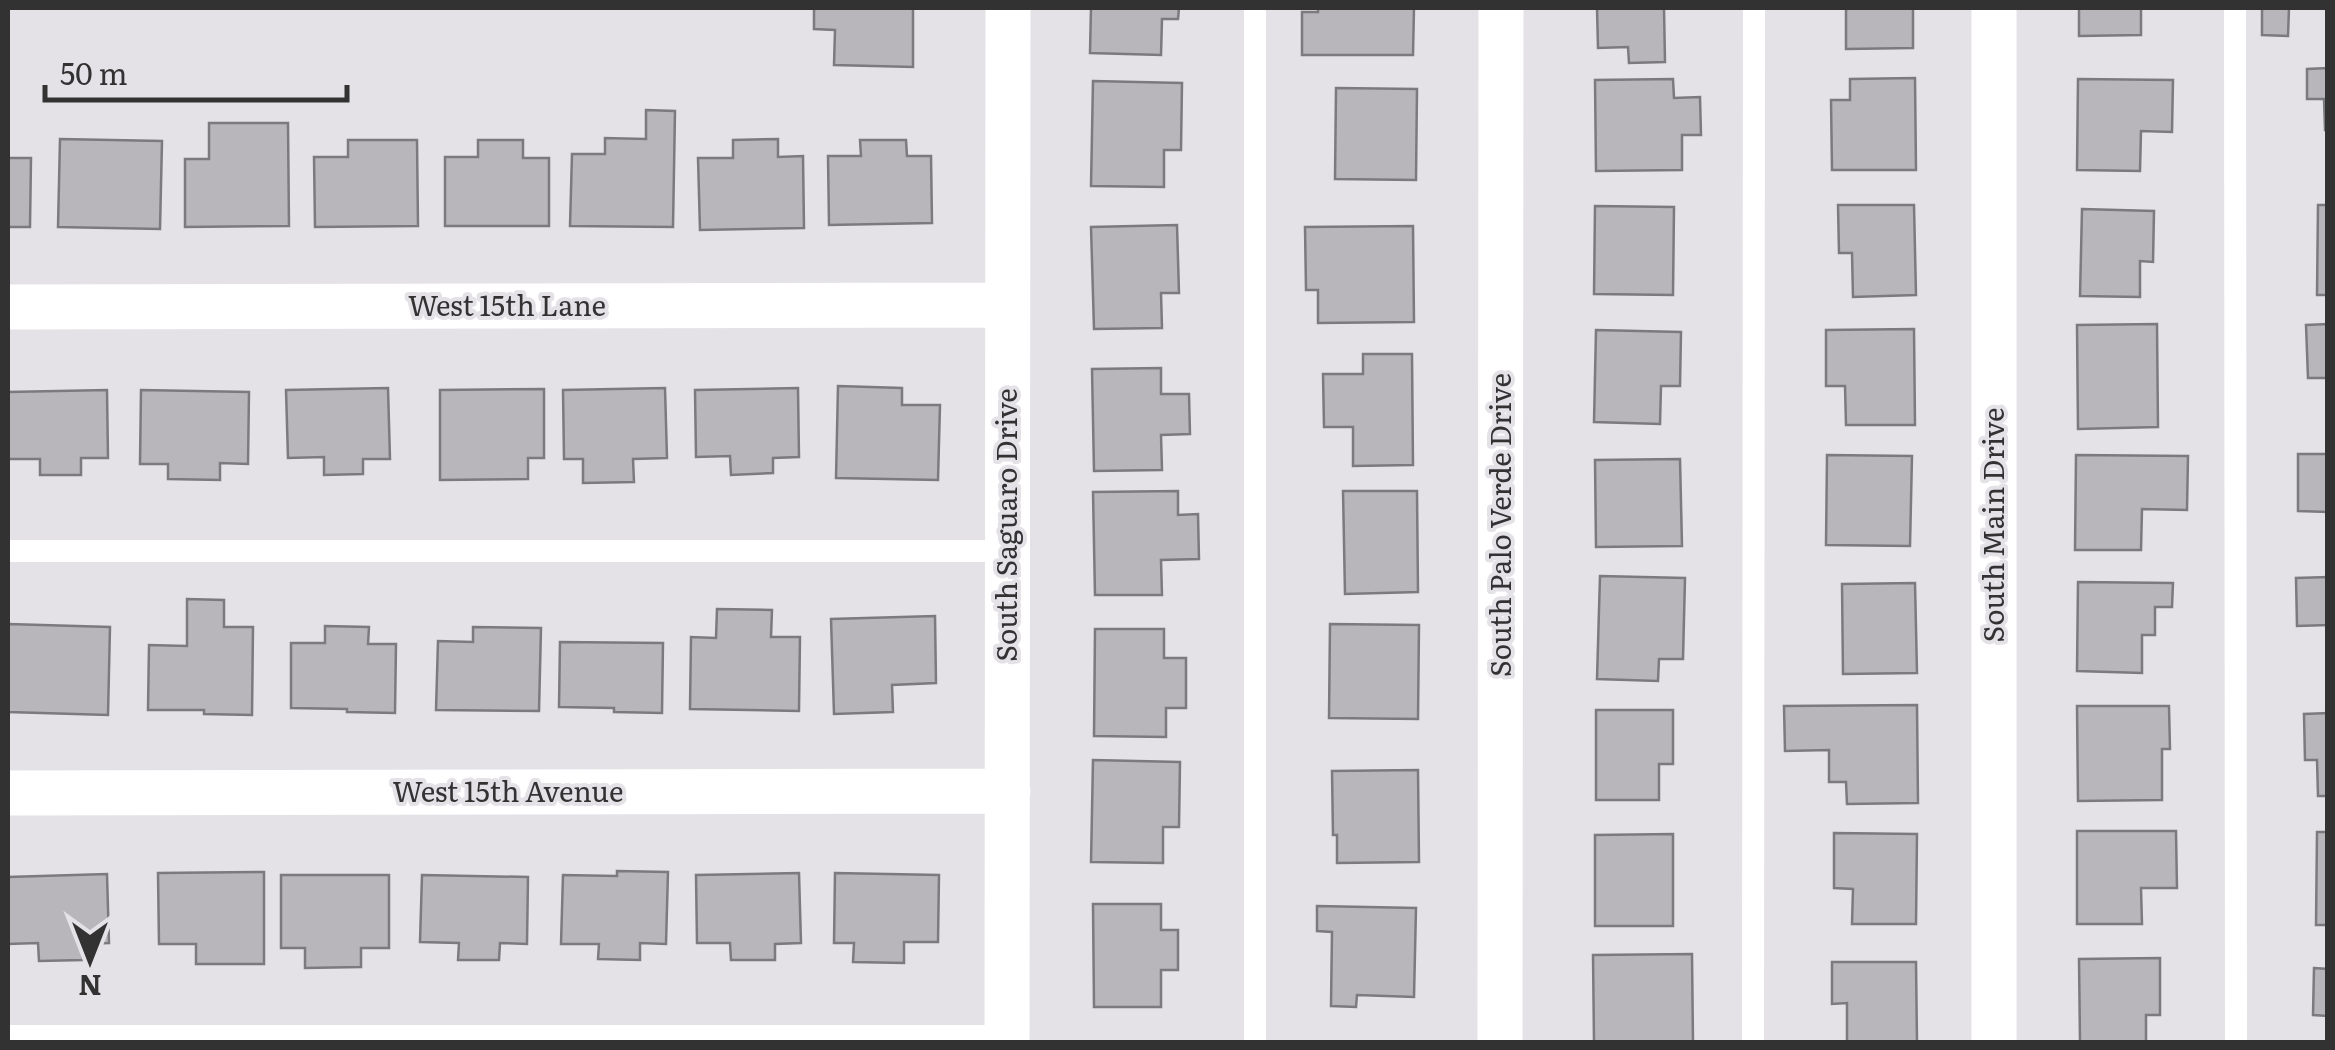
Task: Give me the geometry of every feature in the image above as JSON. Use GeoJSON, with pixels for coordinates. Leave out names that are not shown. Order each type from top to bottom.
{"type":"FeatureCollection","features":[{"type":"Feature","properties":{"kind":"street","name":"South Saguaro Drive"},"geometry":{"type":"LineString","coordinates":[[1007,1039],[1008,8]]}},
{"type":"Feature","properties":{"kind":"street","name":"South Palo Verde Drive"},"geometry":{"type":"LineString","coordinates":[[1500,1042],[1501,8]]}},
{"type":"Feature","properties":{"kind":"street","name":"South Main Drive"},"geometry":{"type":"LineString","coordinates":[[1994,8],[1994,1042]]}},
{"type":"Feature","properties":{"kind":"street","name":"West 15th Lane"},"geometry":{"type":"LineString","coordinates":[[8,307],[1006,305]]}},
{"type":"Feature","properties":{"kind":"street","name":"West 15th Avenue"},"geometry":{"type":"LineString","coordinates":[[8,793],[1008,791]]}},
{"type":"Feature","properties":{"kind":"lane"},"geometry":{"type":"LineString","coordinates":[[1254,8],[1254,1042]]}},
{"type":"Feature","properties":{"kind":"lane"},"geometry":{"type":"LineString","coordinates":[[1752,1042],[1754,8]]}},
{"type":"Feature","properties":{"kind":"lane"},"geometry":{"type":"LineString","coordinates":[[2236,8],[2236,1042]]}},
{"type":"Feature","properties":{"kind":"lane"},"geometry":{"type":"LineString","coordinates":[[8,551],[1007,551]]}},
{"type":"Feature","properties":{"kind":"lane"},"geometry":{"type":"LineString","coordinates":[[8,1036],[1007,1039]]}},
{"type":"Feature","properties":{"kind":"building"},"geometry":{"type":"Polygon","coordinates":[[[814,8],[913,8],[913,67],[834,65],[835,30],[814,29],[814,8]]]}},
{"type":"Feature","properties":{"kind":"building"},"geometry":{"type":"Polygon","coordinates":[[[1091,8],[1179,8],[1178,19],[1162,19],[1161,55],[1090,53],[1091,8]]]}},
{"type":"Feature","properties":{"kind":"building"},"geometry":{"type":"Polygon","coordinates":[[[1318,8],[1414,8],[1413,55],[1302,55],[1302,12],[1318,12],[1318,8]]]}},
{"type":"Feature","properties":{"kind":"building"},"geometry":{"type":"Polygon","coordinates":[[[1597,8],[1664,8],[1665,62],[1629,63],[1628,47],[1598,48],[1597,8]]]}},
{"type":"Feature","properties":{"kind":"building"},"geometry":{"type":"Polygon","coordinates":[[[1846,8],[1913,8],[1913,48],[1846,49],[1846,8]]]}},
{"type":"Feature","properties":{"kind":"building"},"geometry":{"type":"Polygon","coordinates":[[[2079,8],[2141,8],[2141,35],[2079,36],[2079,8]]]}},
{"type":"Feature","properties":{"kind":"building"},"geometry":{"type":"Polygon","coordinates":[[[2262,8],[2289,8],[2288,36],[2262,35],[2262,8]]]}},
{"type":"Feature","properties":{"kind":"building"},"geometry":{"type":"Polygon","coordinates":[[[2328,68],[2325,130],[2324,99],[2307,99],[2307,69],[2328,68]]]}},
{"type":"Feature","properties":{"kind":"building"},"geometry":{"type":"Polygon","coordinates":[[[1915,78],[1916,170],[1832,170],[1831,100],[1850,100],[1850,79],[1915,78]]]}},
{"type":"Feature","properties":{"kind":"building"},"geometry":{"type":"Polygon","coordinates":[[[1673,79],[1674,98],[1700,97],[1701,135],[1682,135],[1682,170],[1596,171],[1595,80],[1673,79]]]}},
{"type":"Feature","properties":{"kind":"building"},"geometry":{"type":"Polygon","coordinates":[[[2078,79],[2173,80],[2172,132],[2141,131],[2140,171],[2077,170],[2078,79]]]}},
{"type":"Feature","properties":{"kind":"building"},"geometry":{"type":"Polygon","coordinates":[[[1093,81],[1182,83],[1181,150],[1164,150],[1164,187],[1091,186],[1093,81]]]}},
{"type":"Feature","properties":{"kind":"building"},"geometry":{"type":"Polygon","coordinates":[[[1336,88],[1417,89],[1416,180],[1335,179],[1336,88]]]}},
{"type":"Feature","properties":{"kind":"building"},"geometry":{"type":"Polygon","coordinates":[[[646,110],[675,111],[673,227],[570,226],[572,154],[605,154],[605,138],[646,139],[646,110]]]}},
{"type":"Feature","properties":{"kind":"building"},"geometry":{"type":"Polygon","coordinates":[[[209,123],[288,123],[289,226],[185,227],[185,159],[209,159],[209,123]]]}},
{"type":"Feature","properties":{"kind":"building"},"geometry":{"type":"Polygon","coordinates":[[[60,139],[162,141],[160,229],[58,227],[60,139]]]}},
{"type":"Feature","properties":{"kind":"building"},"geometry":{"type":"Polygon","coordinates":[[[778,139],[778,157],[803,156],[804,228],[700,230],[698,158],[733,158],[733,140],[778,139]]]}},
{"type":"Feature","properties":{"kind":"building"},"geometry":{"type":"Polygon","coordinates":[[[348,140],[417,140],[418,226],[315,227],[314,157],[348,157],[348,140]]]}},
{"type":"Feature","properties":{"kind":"building"},"geometry":{"type":"Polygon","coordinates":[[[478,140],[523,140],[523,158],[549,158],[549,226],[445,226],[445,157],[478,157],[478,140]]]}},
{"type":"Feature","properties":{"kind":"building"},"geometry":{"type":"Polygon","coordinates":[[[860,140],[906,140],[907,156],[931,156],[932,223],[829,225],[828,156],[861,156],[860,140]]]}},
{"type":"Feature","properties":{"kind":"building"},"geometry":{"type":"Polygon","coordinates":[[[8,158],[31,158],[30,227],[8,227],[8,158]]]}},
{"type":"Feature","properties":{"kind":"building"},"geometry":{"type":"Polygon","coordinates":[[[1838,205],[1914,205],[1916,295],[1853,297],[1852,253],[1839,253],[1838,205]]]}},
{"type":"Feature","properties":{"kind":"building"},"geometry":{"type":"Polygon","coordinates":[[[2318,205],[2328,205],[2328,295],[2317,295],[2318,205]]]}},
{"type":"Feature","properties":{"kind":"building"},"geometry":{"type":"Polygon","coordinates":[[[1595,206],[1674,207],[1673,295],[1594,294],[1595,206]]]}},
{"type":"Feature","properties":{"kind":"building"},"geometry":{"type":"Polygon","coordinates":[[[2082,209],[2154,211],[2153,262],[2140,261],[2140,297],[2080,296],[2082,209]]]}},
{"type":"Feature","properties":{"kind":"building"},"geometry":{"type":"Polygon","coordinates":[[[1177,225],[1179,293],[1161,293],[1162,328],[1094,329],[1091,227],[1177,225]]]}},
{"type":"Feature","properties":{"kind":"building"},"geometry":{"type":"Polygon","coordinates":[[[1413,226],[1414,322],[1318,323],[1318,290],[1306,290],[1305,227],[1413,226]]]}},
{"type":"Feature","properties":{"kind":"building"},"geometry":{"type":"Polygon","coordinates":[[[2157,324],[2158,427],[2078,429],[2077,325],[2157,324]]]}},
{"type":"Feature","properties":{"kind":"building"},"geometry":{"type":"Polygon","coordinates":[[[2328,324],[2328,378],[2308,378],[2306,325],[2328,324]]]}},
{"type":"Feature","properties":{"kind":"building"},"geometry":{"type":"Polygon","coordinates":[[[1914,329],[1915,425],[1846,425],[1845,386],[1826,386],[1826,330],[1914,329]]]}},
{"type":"Feature","properties":{"kind":"building"},"geometry":{"type":"Polygon","coordinates":[[[1596,330],[1681,332],[1680,386],[1661,386],[1660,424],[1594,422],[1596,330]]]}},
{"type":"Feature","properties":{"kind":"building"},"geometry":{"type":"Polygon","coordinates":[[[1363,354],[1412,354],[1413,465],[1353,466],[1353,427],[1324,427],[1323,374],[1363,374],[1363,354]]]}},
{"type":"Feature","properties":{"kind":"building"},"geometry":{"type":"Polygon","coordinates":[[[1161,368],[1161,394],[1189,394],[1190,434],[1161,435],[1162,470],[1094,471],[1092,369],[1161,368]]]}},
{"type":"Feature","properties":{"kind":"building"},"geometry":{"type":"Polygon","coordinates":[[[838,386],[902,388],[902,405],[940,405],[938,480],[836,478],[838,386]]]}},
{"type":"Feature","properties":{"kind":"building"},"geometry":{"type":"Polygon","coordinates":[[[388,388],[390,459],[363,459],[363,474],[324,475],[324,457],[288,458],[286,390],[388,388]]]}},
{"type":"Feature","properties":{"kind":"building"},"geometry":{"type":"Polygon","coordinates":[[[665,388],[667,458],[633,459],[634,482],[583,483],[583,459],[564,459],[563,390],[665,388]]]}},
{"type":"Feature","properties":{"kind":"building"},"geometry":{"type":"Polygon","coordinates":[[[798,388],[799,457],[773,458],[773,473],[731,475],[730,456],[696,457],[695,390],[798,388]]]}},
{"type":"Feature","properties":{"kind":"building"},"geometry":{"type":"Polygon","coordinates":[[[544,389],[544,458],[528,458],[528,479],[440,480],[440,390],[544,389]]]}},
{"type":"Feature","properties":{"kind":"building"},"geometry":{"type":"Polygon","coordinates":[[[107,390],[108,458],[81,458],[81,475],[40,475],[40,459],[8,459],[8,392],[107,390]]]}},
{"type":"Feature","properties":{"kind":"building"},"geometry":{"type":"Polygon","coordinates":[[[141,390],[249,392],[248,464],[220,463],[220,480],[168,479],[168,464],[140,464],[141,390]]]}},
{"type":"Feature","properties":{"kind":"building"},"geometry":{"type":"Polygon","coordinates":[[[2298,454],[2328,454],[2328,512],[2298,511],[2298,454]]]}},
{"type":"Feature","properties":{"kind":"building"},"geometry":{"type":"Polygon","coordinates":[[[1827,455],[1912,456],[1910,546],[1826,545],[1827,455]]]}},
{"type":"Feature","properties":{"kind":"building"},"geometry":{"type":"Polygon","coordinates":[[[2076,455],[2188,456],[2187,510],[2142,509],[2141,550],[2075,550],[2076,455]]]}},
{"type":"Feature","properties":{"kind":"building"},"geometry":{"type":"Polygon","coordinates":[[[1680,459],[1682,546],[1596,547],[1595,460],[1680,459]]]}},
{"type":"Feature","properties":{"kind":"building"},"geometry":{"type":"Polygon","coordinates":[[[1178,491],[1178,515],[1198,514],[1199,559],[1161,560],[1162,595],[1095,595],[1093,492],[1178,491]]]}},
{"type":"Feature","properties":{"kind":"building"},"geometry":{"type":"Polygon","coordinates":[[[1343,491],[1417,491],[1418,592],[1345,594],[1343,491]]]}},
{"type":"Feature","properties":{"kind":"building"},"geometry":{"type":"Polygon","coordinates":[[[1600,576],[1685,578],[1683,659],[1659,659],[1658,681],[1597,679],[1600,576]]]}},
{"type":"Feature","properties":{"kind":"building"},"geometry":{"type":"Polygon","coordinates":[[[2328,577],[2328,625],[2297,626],[2296,578],[2328,577]]]}},
{"type":"Feature","properties":{"kind":"building"},"geometry":{"type":"Polygon","coordinates":[[[2078,582],[2173,583],[2172,607],[2155,607],[2155,635],[2142,635],[2142,673],[2077,671],[2078,582]]]}},
{"type":"Feature","properties":{"kind":"building"},"geometry":{"type":"Polygon","coordinates":[[[1915,583],[1917,673],[1843,674],[1842,584],[1915,583]]]}},
{"type":"Feature","properties":{"kind":"building"},"geometry":{"type":"Polygon","coordinates":[[[187,599],[224,600],[224,627],[253,627],[252,715],[148,710],[149,645],[187,646],[187,599]]]}},
{"type":"Feature","properties":{"kind":"building"},"geometry":{"type":"Polygon","coordinates":[[[717,609],[772,610],[771,637],[800,637],[799,711],[690,709],[691,637],[716,638],[717,609]]]}},
{"type":"Feature","properties":{"kind":"building"},"geometry":{"type":"Polygon","coordinates":[[[935,616],[936,683],[892,685],[893,712],[834,714],[831,619],[935,616]]]}},
{"type":"Feature","properties":{"kind":"building"},"geometry":{"type":"Polygon","coordinates":[[[8,624],[110,627],[108,715],[8,712],[8,624]]]}},
{"type":"Feature","properties":{"kind":"building"},"geometry":{"type":"Polygon","coordinates":[[[1330,624],[1419,625],[1418,719],[1329,718],[1330,624]]]}},
{"type":"Feature","properties":{"kind":"building"},"geometry":{"type":"Polygon","coordinates":[[[325,626],[369,627],[368,644],[396,644],[395,713],[291,708],[291,643],[325,643],[325,626]]]}},
{"type":"Feature","properties":{"kind":"building"},"geometry":{"type":"Polygon","coordinates":[[[473,627],[541,628],[539,711],[436,710],[438,641],[473,642],[473,627]]]}},
{"type":"Feature","properties":{"kind":"building"},"geometry":{"type":"Polygon","coordinates":[[[1095,629],[1164,629],[1164,658],[1186,658],[1186,708],[1166,708],[1166,737],[1094,736],[1095,629]]]}},
{"type":"Feature","properties":{"kind":"building"},"geometry":{"type":"Polygon","coordinates":[[[560,642],[663,643],[662,713],[559,707],[560,642]]]}},
{"type":"Feature","properties":{"kind":"building"},"geometry":{"type":"Polygon","coordinates":[[[1917,705],[1918,803],[1847,804],[1846,782],[1829,782],[1829,750],[1785,751],[1784,706],[1917,705]]]}},
{"type":"Feature","properties":{"kind":"building"},"geometry":{"type":"Polygon","coordinates":[[[2077,706],[2169,706],[2170,749],[2162,749],[2162,800],[2078,801],[2077,706]]]}},
{"type":"Feature","properties":{"kind":"building"},"geometry":{"type":"Polygon","coordinates":[[[1596,710],[1673,710],[1673,764],[1659,764],[1659,800],[1596,800],[1596,710]]]}},
{"type":"Feature","properties":{"kind":"building"},"geometry":{"type":"Polygon","coordinates":[[[2328,713],[2328,796],[2318,796],[2317,760],[2305,760],[2304,714],[2328,713]]]}},
{"type":"Feature","properties":{"kind":"building"},"geometry":{"type":"Polygon","coordinates":[[[1093,760],[1180,762],[1179,827],[1163,827],[1163,863],[1091,862],[1093,760]]]}},
{"type":"Feature","properties":{"kind":"building"},"geometry":{"type":"Polygon","coordinates":[[[1418,770],[1419,862],[1337,863],[1332,771],[1418,770]]]}},
{"type":"Feature","properties":{"kind":"building"},"geometry":{"type":"Polygon","coordinates":[[[2077,831],[2176,831],[2177,888],[2141,888],[2142,924],[2077,924],[2077,831]]]}},
{"type":"Feature","properties":{"kind":"building"},"geometry":{"type":"Polygon","coordinates":[[[2317,832],[2328,832],[2328,925],[2316,925],[2317,832]]]}},
{"type":"Feature","properties":{"kind":"building"},"geometry":{"type":"Polygon","coordinates":[[[1834,833],[1917,834],[1916,924],[1852,924],[1853,889],[1834,888],[1834,833]]]}},
{"type":"Feature","properties":{"kind":"building"},"geometry":{"type":"Polygon","coordinates":[[[1673,834],[1673,926],[1595,926],[1595,835],[1673,834]]]}},
{"type":"Feature","properties":{"kind":"building"},"geometry":{"type":"Polygon","coordinates":[[[617,871],[668,872],[666,944],[640,943],[640,960],[598,959],[599,944],[561,944],[563,875],[617,876],[617,871]]]}},
{"type":"Feature","properties":{"kind":"building"},"geometry":{"type":"Polygon","coordinates":[[[264,872],[264,964],[196,964],[196,944],[159,944],[158,873],[264,872]]]}},
{"type":"Feature","properties":{"kind":"building"},"geometry":{"type":"Polygon","coordinates":[[[799,873],[801,943],[775,944],[775,960],[731,960],[730,943],[697,943],[696,875],[799,873]]]}},
{"type":"Feature","properties":{"kind":"building"},"geometry":{"type":"Polygon","coordinates":[[[835,873],[939,875],[938,942],[904,942],[904,963],[853,962],[854,943],[834,943],[835,873]]]}},
{"type":"Feature","properties":{"kind":"building"},"geometry":{"type":"Polygon","coordinates":[[[107,874],[109,943],[82,944],[83,960],[39,961],[38,943],[8,944],[8,877],[107,874]]]}},
{"type":"Feature","properties":{"kind":"building"},"geometry":{"type":"Polygon","coordinates":[[[281,875],[389,875],[389,948],[361,948],[361,967],[305,968],[305,948],[281,948],[281,875]]]}},
{"type":"Feature","properties":{"kind":"building"},"geometry":{"type":"Polygon","coordinates":[[[422,875],[528,877],[527,944],[500,943],[499,960],[458,960],[459,943],[420,942],[422,875]]]}},
{"type":"Feature","properties":{"kind":"building"},"geometry":{"type":"Polygon","coordinates":[[[1093,904],[1161,904],[1161,930],[1178,930],[1178,970],[1161,970],[1161,1007],[1094,1007],[1093,904]]]}},
{"type":"Feature","properties":{"kind":"building"},"geometry":{"type":"Polygon","coordinates":[[[1317,906],[1416,908],[1414,997],[1357,995],[1356,1007],[1331,1006],[1332,932],[1317,931],[1317,906]]]}},
{"type":"Feature","properties":{"kind":"building"},"geometry":{"type":"Polygon","coordinates":[[[1692,954],[1693,1042],[1594,1042],[1593,955],[1692,954]]]}},
{"type":"Feature","properties":{"kind":"building"},"geometry":{"type":"Polygon","coordinates":[[[2160,958],[2160,1015],[2146,1015],[2146,1042],[2080,1042],[2079,959],[2160,958]]]}},
{"type":"Feature","properties":{"kind":"building"},"geometry":{"type":"Polygon","coordinates":[[[1832,962],[1916,962],[1917,1042],[1847,1042],[1847,1003],[1832,1004],[1832,962]]]}},
{"type":"Feature","properties":{"kind":"building"},"geometry":{"type":"Polygon","coordinates":[[[2314,968],[2328,969],[2328,1016],[2313,1015],[2314,968]]]}}]}
